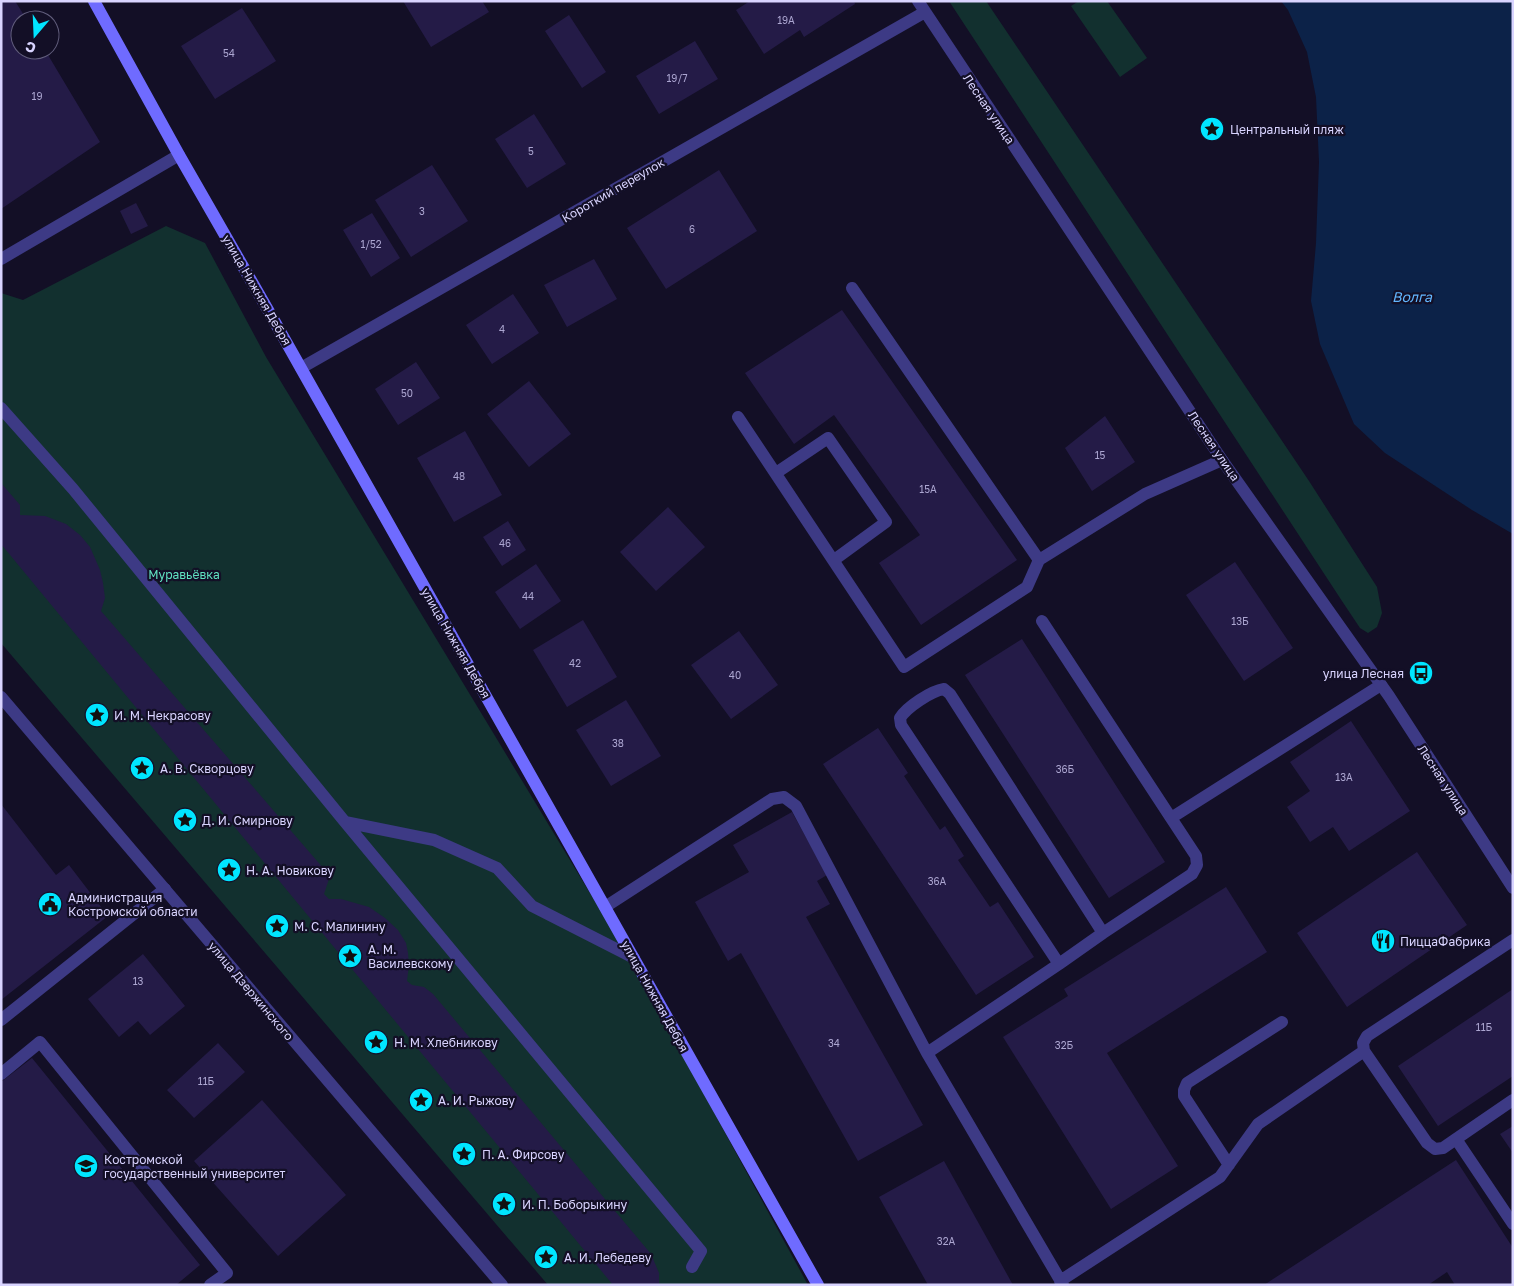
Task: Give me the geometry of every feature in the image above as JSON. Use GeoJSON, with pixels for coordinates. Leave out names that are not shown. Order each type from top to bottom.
{"type":"FeatureCollection","features":[{"type":"Feature","properties":{"kind":"main road","name":"улица Нижняя Дебря"},"geometry":{"type":"LineString","coordinates":[[94,1],[179,155],[818,1285]]}},
{"type":"Feature","properties":{"kind":"street","name":"Короткий переулок"},"geometry":{"type":"LineString","coordinates":[[301,368],[922,7]]}},
{"type":"Feature","properties":{"kind":"street","name":"Лесная улица"},"geometry":{"type":"LineString","coordinates":[[922,7],[1222,460],[1389,696],[1513,888]]}},
{"type":"Feature","properties":{"kind":"street"},"geometry":{"type":"LineString","coordinates":[[1,259],[179,155]]}},
{"type":"Feature","properties":{"kind":"street"},"geometry":{"type":"LineString","coordinates":[[852,288],[1038,560]]}},
{"type":"Feature","properties":{"kind":"street"},"geometry":{"type":"LineString","coordinates":[[1,408],[73,489],[701,1250],[692,1267]]}},
{"type":"Feature","properties":{"kind":"street"},"geometry":{"type":"LineString","coordinates":[[738,417],[904,667],[1027,587],[1038,560],[1145,494],[1222,460]]}},
{"type":"Feature","properties":{"kind":"street"},"geometry":{"type":"LineString","coordinates":[[776,473],[828,438],[886,522],[834,560]]}},
{"type":"Feature","properties":{"kind":"street"},"geometry":{"type":"LineString","coordinates":[[926,1053],[1192,874],[1198,865],[1196,856],[1042,621]]}},
{"type":"Feature","properties":{"kind":"street"},"geometry":{"type":"LineString","coordinates":[[1171,818],[1381,685]]}},
{"type":"Feature","properties":{"kind":"street"},"geometry":{"type":"LineString","coordinates":[[1059,964],[901,725],[900,718],[904,712],[936,691],[944,689],[950,694],[1103,934]]}},
{"type":"Feature","properties":{"kind":"street","name":"улица Дзержинского"},"geometry":{"type":"LineString","coordinates":[[1,697],[502,1285]]}},
{"type":"Feature","properties":{"kind":"street"},"geometry":{"type":"LineString","coordinates":[[605,906],[772,799],[784,797],[796,806],[926,1053],[1062,1283],[1220,1177],[1258,1124],[1364,1051]]}},
{"type":"Feature","properties":{"kind":"street"},"geometry":{"type":"LineString","coordinates":[[346,822],[434,840],[497,868],[532,906],[634,958]]}},
{"type":"Feature","properties":{"kind":"street"},"geometry":{"type":"LineString","coordinates":[[1,1020],[165,889]]}},
{"type":"Feature","properties":{"kind":"street"},"geometry":{"type":"LineString","coordinates":[[1513,940],[1367,1036],[1363,1043],[1364,1051],[1427,1143],[1435,1149],[1443,1148],[1513,1100]]}},
{"type":"Feature","properties":{"kind":"street"},"geometry":{"type":"LineString","coordinates":[[1228,1165],[1184,1096],[1184,1090],[1187,1083],[1282,1022]]}},
{"type":"Feature","properties":{"kind":"street"},"geometry":{"type":"LineString","coordinates":[[1,1074],[40,1042],[227,1272],[210,1285]]}},
{"type":"Feature","properties":{"kind":"street"},"geometry":{"type":"LineString","coordinates":[[1456,1139],[1513,1224]]}},
{"type":"Feature","properties":{"kind":"green space"},"geometry":{"type":"Polygon","coordinates":[[[949,1],[986,1],[1309,481],[1377,587],[1382,613],[1377,627],[1368,633],[1360,628],[949,1]]]}},
{"type":"Feature","properties":{"kind":"green space"},"geometry":{"type":"Polygon","coordinates":[[[1079,1],[1107,1],[1147,58],[1120,77],[1071,6],[1079,1]]]}},
{"type":"Feature","properties":{"kind":"green space","name":"Муравьёвка"},"geometry":{"type":"Polygon","coordinates":[[[166,226],[205,243],[266,357],[634,966],[808,1285],[548,1285],[1,643],[1,293],[23,300],[166,226]]]}},
{"type":"Feature","properties":{"kind":"water","name":"Волга"},"geometry":{"type":"Polygon","coordinates":[[[1281,1],[1513,1],[1513,534],[1472,510],[1385,453],[1354,424],[1320,344],[1311,301],[1316,243],[1319,162],[1316,97],[1307,52],[1288,10],[1281,1]]]}},
{"type":"Feature","properties":{"kind":"building"},"geometry":{"type":"Polygon","coordinates":[[[1,1],[15,1],[21,10],[10,10],[10,60],[51,60],[100,142],[1,209],[1,1]]]}},
{"type":"Feature","properties":{"kind":"building"},"geometry":{"type":"Polygon","coordinates":[[[403,1],[482,1],[489,12],[431,47],[403,1]]]}},
{"type":"Feature","properties":{"kind":"building"},"geometry":{"type":"Polygon","coordinates":[[[750,1],[854,1],[855,4],[804,37],[800,30],[764,54],[736,10],[750,1]]]}},
{"type":"Feature","properties":{"kind":"building"},"geometry":{"type":"Polygon","coordinates":[[[242,8],[276,61],[215,99],[181,46],[242,8]]]}},
{"type":"Feature","properties":{"kind":"building"},"geometry":{"type":"Polygon","coordinates":[[[569,15],[606,72],[582,88],[545,31],[569,15]]]}},
{"type":"Feature","properties":{"kind":"building"},"geometry":{"type":"Polygon","coordinates":[[[695,41],[718,79],[659,114],[636,76],[695,41]]]}},
{"type":"Feature","properties":{"kind":"building"},"geometry":{"type":"Polygon","coordinates":[[[534,114],[566,164],[527,188],[495,139],[534,114]]]}},
{"type":"Feature","properties":{"kind":"building"},"geometry":{"type":"Polygon","coordinates":[[[432,165],[468,221],[411,257],[375,200],[432,165]]]}},
{"type":"Feature","properties":{"kind":"building"},"geometry":{"type":"Polygon","coordinates":[[[719,170],[757,231],[666,289],[627,228],[719,170]]]}},
{"type":"Feature","properties":{"kind":"building"},"geometry":{"type":"Polygon","coordinates":[[[136,203],[148,226],[131,234],[120,211],[136,203]]]}},
{"type":"Feature","properties":{"kind":"building"},"geometry":{"type":"Polygon","coordinates":[[[372,213],[400,258],[371,277],[343,230],[372,213]]]}},
{"type":"Feature","properties":{"kind":"building"},"geometry":{"type":"Polygon","coordinates":[[[594,259],[617,299],[567,327],[544,285],[594,259]]]}},
{"type":"Feature","properties":{"kind":"building"},"geometry":{"type":"Polygon","coordinates":[[[513,294],[539,333],[492,364],[466,325],[513,294]]]}},
{"type":"Feature","properties":{"kind":"building"},"geometry":{"type":"Polygon","coordinates":[[[842,310],[1017,560],[921,625],[879,563],[920,535],[834,415],[794,444],[745,373],[842,310]]]}},
{"type":"Feature","properties":{"kind":"building"},"geometry":{"type":"Polygon","coordinates":[[[416,362],[440,398],[398,425],[375,389],[416,362]]]}},
{"type":"Feature","properties":{"kind":"building"},"geometry":{"type":"Polygon","coordinates":[[[529,381],[571,434],[529,467],[487,414],[529,381]]]}},
{"type":"Feature","properties":{"kind":"building"},"geometry":{"type":"Polygon","coordinates":[[[1105,416],[1135,462],[1092,491],[1065,448],[1105,416]]]}},
{"type":"Feature","properties":{"kind":"building"},"geometry":{"type":"Polygon","coordinates":[[[465,431],[502,495],[454,522],[417,458],[465,431]]]}},
{"type":"Feature","properties":{"kind":"building"},"geometry":{"type":"Polygon","coordinates":[[[1,483],[20,505],[20,515],[45,516],[66,524],[80,535],[90,547],[100,570],[103,583],[105,598],[101,611],[330,876],[324,894],[329,899],[341,899],[369,907],[398,930],[406,943],[408,953],[407,981],[412,985],[424,987],[433,994],[651,1254],[659,1273],[659,1285],[613,1285],[1,544],[1,483]]]}},
{"type":"Feature","properties":{"kind":"building"},"geometry":{"type":"Polygon","coordinates":[[[668,507],[705,547],[656,591],[620,552],[668,507]]]}},
{"type":"Feature","properties":{"kind":"building"},"geometry":{"type":"Polygon","coordinates":[[[508,521],[526,550],[502,566],[483,537],[508,521]]]}},
{"type":"Feature","properties":{"kind":"building"},"geometry":{"type":"Polygon","coordinates":[[[1235,562],[1293,648],[1244,681],[1186,595],[1235,562]]]}},
{"type":"Feature","properties":{"kind":"building"},"geometry":{"type":"Polygon","coordinates":[[[536,564],[561,601],[520,629],[495,592],[536,564]]]}},
{"type":"Feature","properties":{"kind":"building"},"geometry":{"type":"Polygon","coordinates":[[[583,620],[617,677],[567,707],[533,650],[583,620]]]}},
{"type":"Feature","properties":{"kind":"building"},"geometry":{"type":"Polygon","coordinates":[[[739,631],[778,685],[731,719],[691,665],[739,631]]]}},
{"type":"Feature","properties":{"kind":"building"},"geometry":{"type":"Polygon","coordinates":[[[1022,639],[1165,862],[1109,898],[965,675],[1022,639]]]}},
{"type":"Feature","properties":{"kind":"building"},"geometry":{"type":"Polygon","coordinates":[[[626,700],[661,756],[611,786],[576,730],[626,700]]]}},
{"type":"Feature","properties":{"kind":"building"},"geometry":{"type":"Polygon","coordinates":[[[1351,721],[1410,811],[1349,851],[1333,827],[1310,842],[1287,807],[1310,791],[1290,762],[1351,721]]]}},
{"type":"Feature","properties":{"kind":"building"},"geometry":{"type":"Polygon","coordinates":[[[878,728],[908,773],[904,776],[940,830],[945,826],[964,856],[958,860],[990,907],[998,902],[1034,957],[976,995],[823,764],[878,728]]]}},
{"type":"Feature","properties":{"kind":"building","name":"Администрация Костромской области"},"geometry":{"type":"Polygon","coordinates":[[[1,804],[56,875],[69,865],[108,916],[1,1000],[1,804]]]}},
{"type":"Feature","properties":{"kind":"building"},"geometry":{"type":"Polygon","coordinates":[[[792,812],[827,875],[817,881],[830,904],[806,917],[923,1125],[858,1161],[741,953],[728,961],[695,902],[749,872],[733,845],[792,812]]]}},
{"type":"Feature","properties":{"kind":"building"},"geometry":{"type":"Polygon","coordinates":[[[1417,852],[1467,925],[1347,1007],[1297,933],[1417,852]]]}},
{"type":"Feature","properties":{"kind":"building"},"geometry":{"type":"Polygon","coordinates":[[[1226,887],[1267,952],[1107,1053],[1178,1166],[1111,1209],[1003,1037],[1068,996],[1064,989],[1226,887]]]}},
{"type":"Feature","properties":{"kind":"building"},"geometry":{"type":"Polygon","coordinates":[[[143,954],[185,1006],[150,1035],[138,1021],[119,1037],[88,999],[143,954]]]}},
{"type":"Feature","properties":{"kind":"building"},"geometry":{"type":"Polygon","coordinates":[[[1513,989],[1513,1076],[1438,1126],[1398,1066],[1513,989]]]}},
{"type":"Feature","properties":{"kind":"building"},"geometry":{"type":"Polygon","coordinates":[[[218,1043],[245,1072],[194,1118],[167,1090],[218,1043]]]}},
{"type":"Feature","properties":{"kind":"building","name":"Костромской государственный университет"},"geometry":{"type":"Polygon","coordinates":[[[32,1058],[200,1265],[176,1285],[1,1285],[1,1082],[32,1058]]]}},
{"type":"Feature","properties":{"kind":"building"},"geometry":{"type":"Polygon","coordinates":[[[262,1100],[346,1195],[278,1256],[194,1161],[262,1100]]]}},
{"type":"Feature","properties":{"kind":"building"},"geometry":{"type":"Polygon","coordinates":[[[1513,1126],[1513,1153],[1500,1134],[1513,1126]]]}},
{"type":"Feature","properties":{"kind":"building"},"geometry":{"type":"Polygon","coordinates":[[[1456,1160],[1513,1248],[1513,1285],[1455,1285],[1447,1272],[1428,1285],[1264,1285],[1456,1160]]]}},
{"type":"Feature","properties":{"kind":"building"},"geometry":{"type":"Polygon","coordinates":[[[944,1161],[1013,1285],[928,1285],[879,1197],[944,1161]]]}},
{"type":"Feature","properties":{"kind":"place","name":"Центральный пляж"},"geometry":{"type":"Point","coordinates":[1212,129]}},
{"type":"Feature","properties":{"kind":"place","name":"улица Лесная"},"geometry":{"type":"Point","coordinates":[1421,673]}},
{"type":"Feature","properties":{"kind":"place","name":"И. М. Некрасову"},"geometry":{"type":"Point","coordinates":[97,715]}},
{"type":"Feature","properties":{"kind":"place","name":"А. В. Скворцову"},"geometry":{"type":"Point","coordinates":[142,768]}},
{"type":"Feature","properties":{"kind":"place","name":"Д. И. Смирнову"},"geometry":{"type":"Point","coordinates":[185,820]}},
{"type":"Feature","properties":{"kind":"place","name":"Н. А. Новикову"},"geometry":{"type":"Point","coordinates":[229,870]}},
{"type":"Feature","properties":{"kind":"place","name":"Администрация Костромской области"},"geometry":{"type":"Point","coordinates":[50,904]}},
{"type":"Feature","properties":{"kind":"place","name":"М. С. Малинину"},"geometry":{"type":"Point","coordinates":[277,926]}},
{"type":"Feature","properties":{"kind":"place","name":"ПиццаФабрика"},"geometry":{"type":"Point","coordinates":[1383,941]}},
{"type":"Feature","properties":{"kind":"place","name":"А. М. Василевскому"},"geometry":{"type":"Point","coordinates":[350,956]}},
{"type":"Feature","properties":{"kind":"place","name":"Н. М. Хлебникову"},"geometry":{"type":"Point","coordinates":[376,1042]}},
{"type":"Feature","properties":{"kind":"place","name":"А. И. Рыжову"},"geometry":{"type":"Point","coordinates":[421,1100]}},
{"type":"Feature","properties":{"kind":"place","name":"П. А. Фирсову"},"geometry":{"type":"Point","coordinates":[464,1154]}},
{"type":"Feature","properties":{"kind":"place","name":"Костромской государственный университет"},"geometry":{"type":"Point","coordinates":[86,1166]}},
{"type":"Feature","properties":{"kind":"place","name":"И. П. Боборыкину"},"geometry":{"type":"Point","coordinates":[504,1204]}},
{"type":"Feature","properties":{"kind":"place","name":"А. И. Лебедеву"},"geometry":{"type":"Point","coordinates":[546,1257]}}]}
